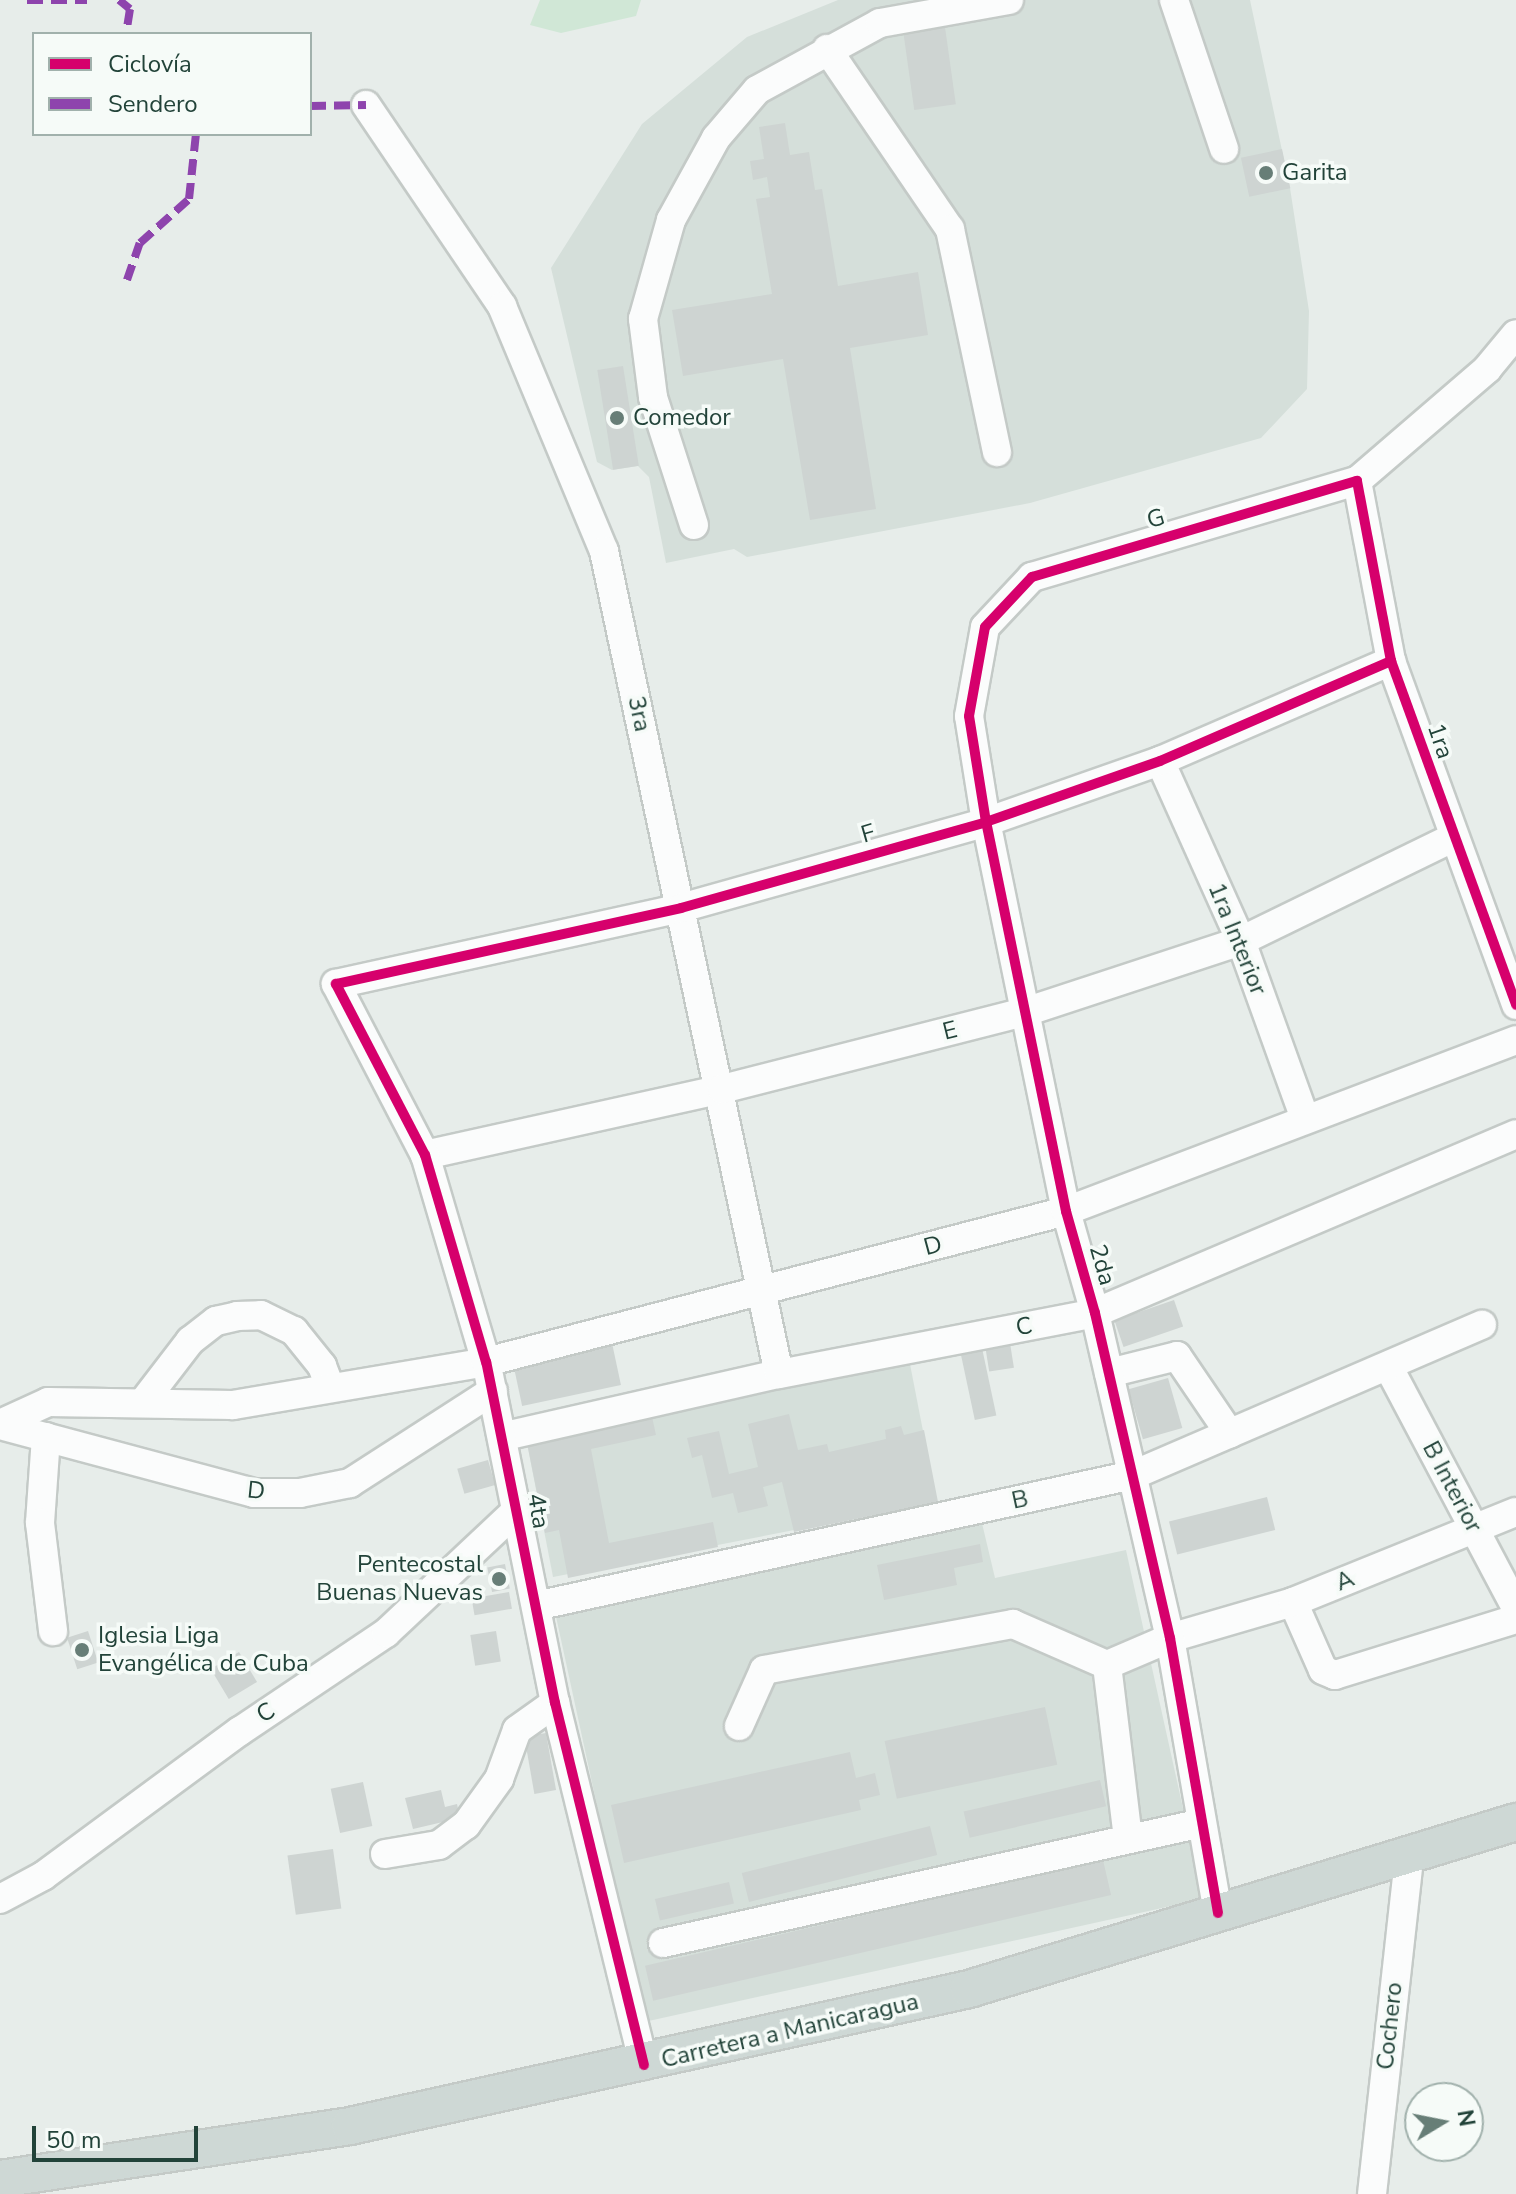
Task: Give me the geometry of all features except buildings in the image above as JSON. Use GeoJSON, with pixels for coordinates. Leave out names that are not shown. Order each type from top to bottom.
{"type":"FeatureCollection","features":[{"type":"Feature","properties":{"kind":"main road","name":"Carretera a Manicaragua"},"geometry":{"type":"LineString","coordinates":[[0,2179],[350,2126],[644,2065],[969,1989],[1409,1858],[1516,1822]]}},
{"type":"Feature","properties":{"kind":"street"},"geometry":{"type":"LineString","coordinates":[[694,525],[653,397],[643,319],[671,220],[716,138],[757,90],[827,49],[880,23],[1009,0]]}},
{"type":"Feature","properties":{"kind":"street"},"geometry":{"type":"LineString","coordinates":[[1174,0],[1224,149]]}},
{"type":"Feature","properties":{"kind":"street"},"geometry":{"type":"LineString","coordinates":[[827,49],[950,229],[997,452]]}},
{"type":"Feature","properties":{"kind":"street","name":"3ra"},"geometry":{"type":"LineString","coordinates":[[366,105],[502,306],[604,551],[722,1089],[779,1374]]}},
{"type":"Feature","properties":{"kind":"street"},"geometry":{"type":"LineString","coordinates":[[1357,481],[1487,369],[1516,334]]}},
{"type":"Feature","properties":{"kind":"street","name":"G"},"geometry":{"type":"LineString","coordinates":[[985,627],[1032,577],[1357,481]]}},
{"type":"Feature","properties":{"kind":"street","name":"1ra"},"geometry":{"type":"LineString","coordinates":[[1357,481],[1391,661],[1452,838],[1516,1005]]}},
{"type":"Feature","properties":{"kind":"street","name":"2da"},"geometry":{"type":"LineString","coordinates":[[985,627],[969,716],[986,822],[1066,1211],[1095,1313],[1170,1638],[1218,1913]]}},
{"type":"Feature","properties":{"kind":"street","name":"F"},"geometry":{"type":"LineString","coordinates":[[336,984],[681,908],[986,822],[1160,761],[1391,661]]}},
{"type":"Feature","properties":{"kind":"street","name":"1ra Interior"},"geometry":{"type":"LineString","coordinates":[[1160,761],[1241,941],[1305,1119]]}},
{"type":"Feature","properties":{"kind":"street","name":"E"},"geometry":{"type":"LineString","coordinates":[[425,1155],[722,1089],[1025,1012],[1241,941],[1452,838]]}},
{"type":"Feature","properties":{"kind":"street","name":"4ta"},"geometry":{"type":"LineString","coordinates":[[336,984],[425,1155],[486,1362],[505,1436],[526,1565],[555,1703],[644,2065]]}},
{"type":"Feature","properties":{"kind":"street","name":"D"},"geometry":{"type":"LineString","coordinates":[[0,1425],[48,1402],[144,1401],[233,1405],[486,1362],[1066,1211],[1516,1040]]}},
{"type":"Feature","properties":{"kind":"street","name":"C"},"geometry":{"type":"LineString","coordinates":[[505,1436],[779,1374],[1095,1313],[1516,1134]]}},
{"type":"Feature","properties":{"kind":"street"},"geometry":{"type":"LineString","coordinates":[[144,1401],[190,1341],[216,1321],[237,1316],[261,1315],[294,1331],[322,1366],[330,1387]]}},
{"type":"Feature","properties":{"kind":"street","name":"B"},"geometry":{"type":"LineString","coordinates":[[536,1606],[1133,1475],[1482,1325]]}},
{"type":"Feature","properties":{"kind":"street"},"geometry":{"type":"LineString","coordinates":[[1109,1373],[1177,1356],[1230,1434]]}},
{"type":"Feature","properties":{"kind":"street","name":"B Interior"},"geometry":{"type":"LineString","coordinates":[[1388,1366],[1516,1608]]}},
{"type":"Feature","properties":{"kind":"street","name":"D"},"geometry":{"type":"LineString","coordinates":[[0,1425],[254,1493],[300,1493],[350,1483],[493,1391]]}},
{"type":"Feature","properties":{"kind":"street"},"geometry":{"type":"LineString","coordinates":[[46,1437],[40,1523],[53,1631]]}},
{"type":"Feature","properties":{"kind":"street","name":"C"},"geometry":{"type":"LineString","coordinates":[[0,1899],[43,1876],[240,1731],[386,1633],[518,1509]]}},
{"type":"Feature","properties":{"kind":"street","name":"A"},"geometry":{"type":"LineString","coordinates":[[1107,1665],[1170,1638],[1293,1602],[1516,1512]]}},
{"type":"Feature","properties":{"kind":"street"},"geometry":{"type":"LineString","coordinates":[[472,1554],[492,1553],[526,1565]]}},
{"type":"Feature","properties":{"kind":"street"},"geometry":{"type":"LineString","coordinates":[[1293,1602],[1323,1670],[1335,1675],[1516,1619]]}},
{"type":"Feature","properties":{"kind":"street"},"geometry":{"type":"LineString","coordinates":[[739,1726],[764,1670],[1013,1624],[1107,1665],[1128,1839]]}},
{"type":"Feature","properties":{"kind":"street"},"geometry":{"type":"LineString","coordinates":[[385,1854],[439,1845],[466,1825],[499,1779],[517,1730],[555,1703]]}},
{"type":"Feature","properties":{"kind":"street"},"geometry":{"type":"LineString","coordinates":[[663,1943],[1202,1823]]}},
{"type":"Feature","properties":{"kind":"street","name":"Cochero"},"geometry":{"type":"LineString","coordinates":[[1372,2194],[1409,1858]]}},
{"type":"Feature","properties":{"kind":"shaded area"},"geometry":{"type":"Polygon","coordinates":[[[838,0],[1250,0],[1290,188],[1309,311],[1307,389],[1261,438],[1030,503],[747,557],[734,549],[666,563],[649,477],[638,466],[612,470],[597,462],[551,268],[642,124],[747,37],[838,0]]]}},
{"type":"Feature","properties":{"kind":"shaded area"},"geometry":{"type":"Polygon","coordinates":[[[909,1359],[937,1502],[553,1577],[525,1434],[909,1359]]]}},
{"type":"Feature","properties":{"kind":"shaded area"},"geometry":{"type":"Polygon","coordinates":[[[981,1519],[995,1578],[1126,1550],[1203,1899],[644,2022],[555,1612],[981,1519]]]}},
{"type":"Feature","properties":{"kind":"green space"},"geometry":{"type":"Polygon","coordinates":[[[540,0],[641,0],[636,16],[561,33],[530,25],[540,0]]]}},
{"type":"Feature","properties":{"kind":"marked path"},"geometry":{"type":"LineString","coordinates":[[27,0],[87,0]]}},
{"type":"Feature","properties":{"kind":"marked path"},"geometry":{"type":"LineString","coordinates":[[119,0],[130,9],[126,32]]}},
{"type":"Feature","properties":{"kind":"marked path"},"geometry":{"type":"LineString","coordinates":[[312,106],[366,105]]}},
{"type":"Feature","properties":{"kind":"marked path"},"geometry":{"type":"LineString","coordinates":[[127,280],[140,243],[189,199],[196,136]]}},
{"type":"Feature","properties":{"kind":"cycle path"},"geometry":{"type":"LineString","coordinates":[[1218,1913],[1170,1638],[1095,1313],[1066,1211],[986,822],[969,716],[985,627],[1032,577],[1357,481],[1391,661],[1516,1005]]}},
{"type":"Feature","properties":{"kind":"cycle path"},"geometry":{"type":"LineString","coordinates":[[644,2065],[555,1703],[486,1362],[425,1155],[336,984],[681,908],[986,822],[1160,761],[1391,661]]}},
{"type":"Feature","properties":{"kind":"place","name":"Garita"},"geometry":{"type":"Point","coordinates":[1266,173]}},
{"type":"Feature","properties":{"kind":"place","name":"Comedor"},"geometry":{"type":"Point","coordinates":[617,418]}},
{"type":"Feature","properties":{"kind":"place","name":"Pentecostal Buenas Nuevas"},"geometry":{"type":"Point","coordinates":[499,1579]}},
{"type":"Feature","properties":{"kind":"place","name":"Iglesia Liga Evangélica de Cuba"},"geometry":{"type":"Point","coordinates":[82,1650]}}]}
